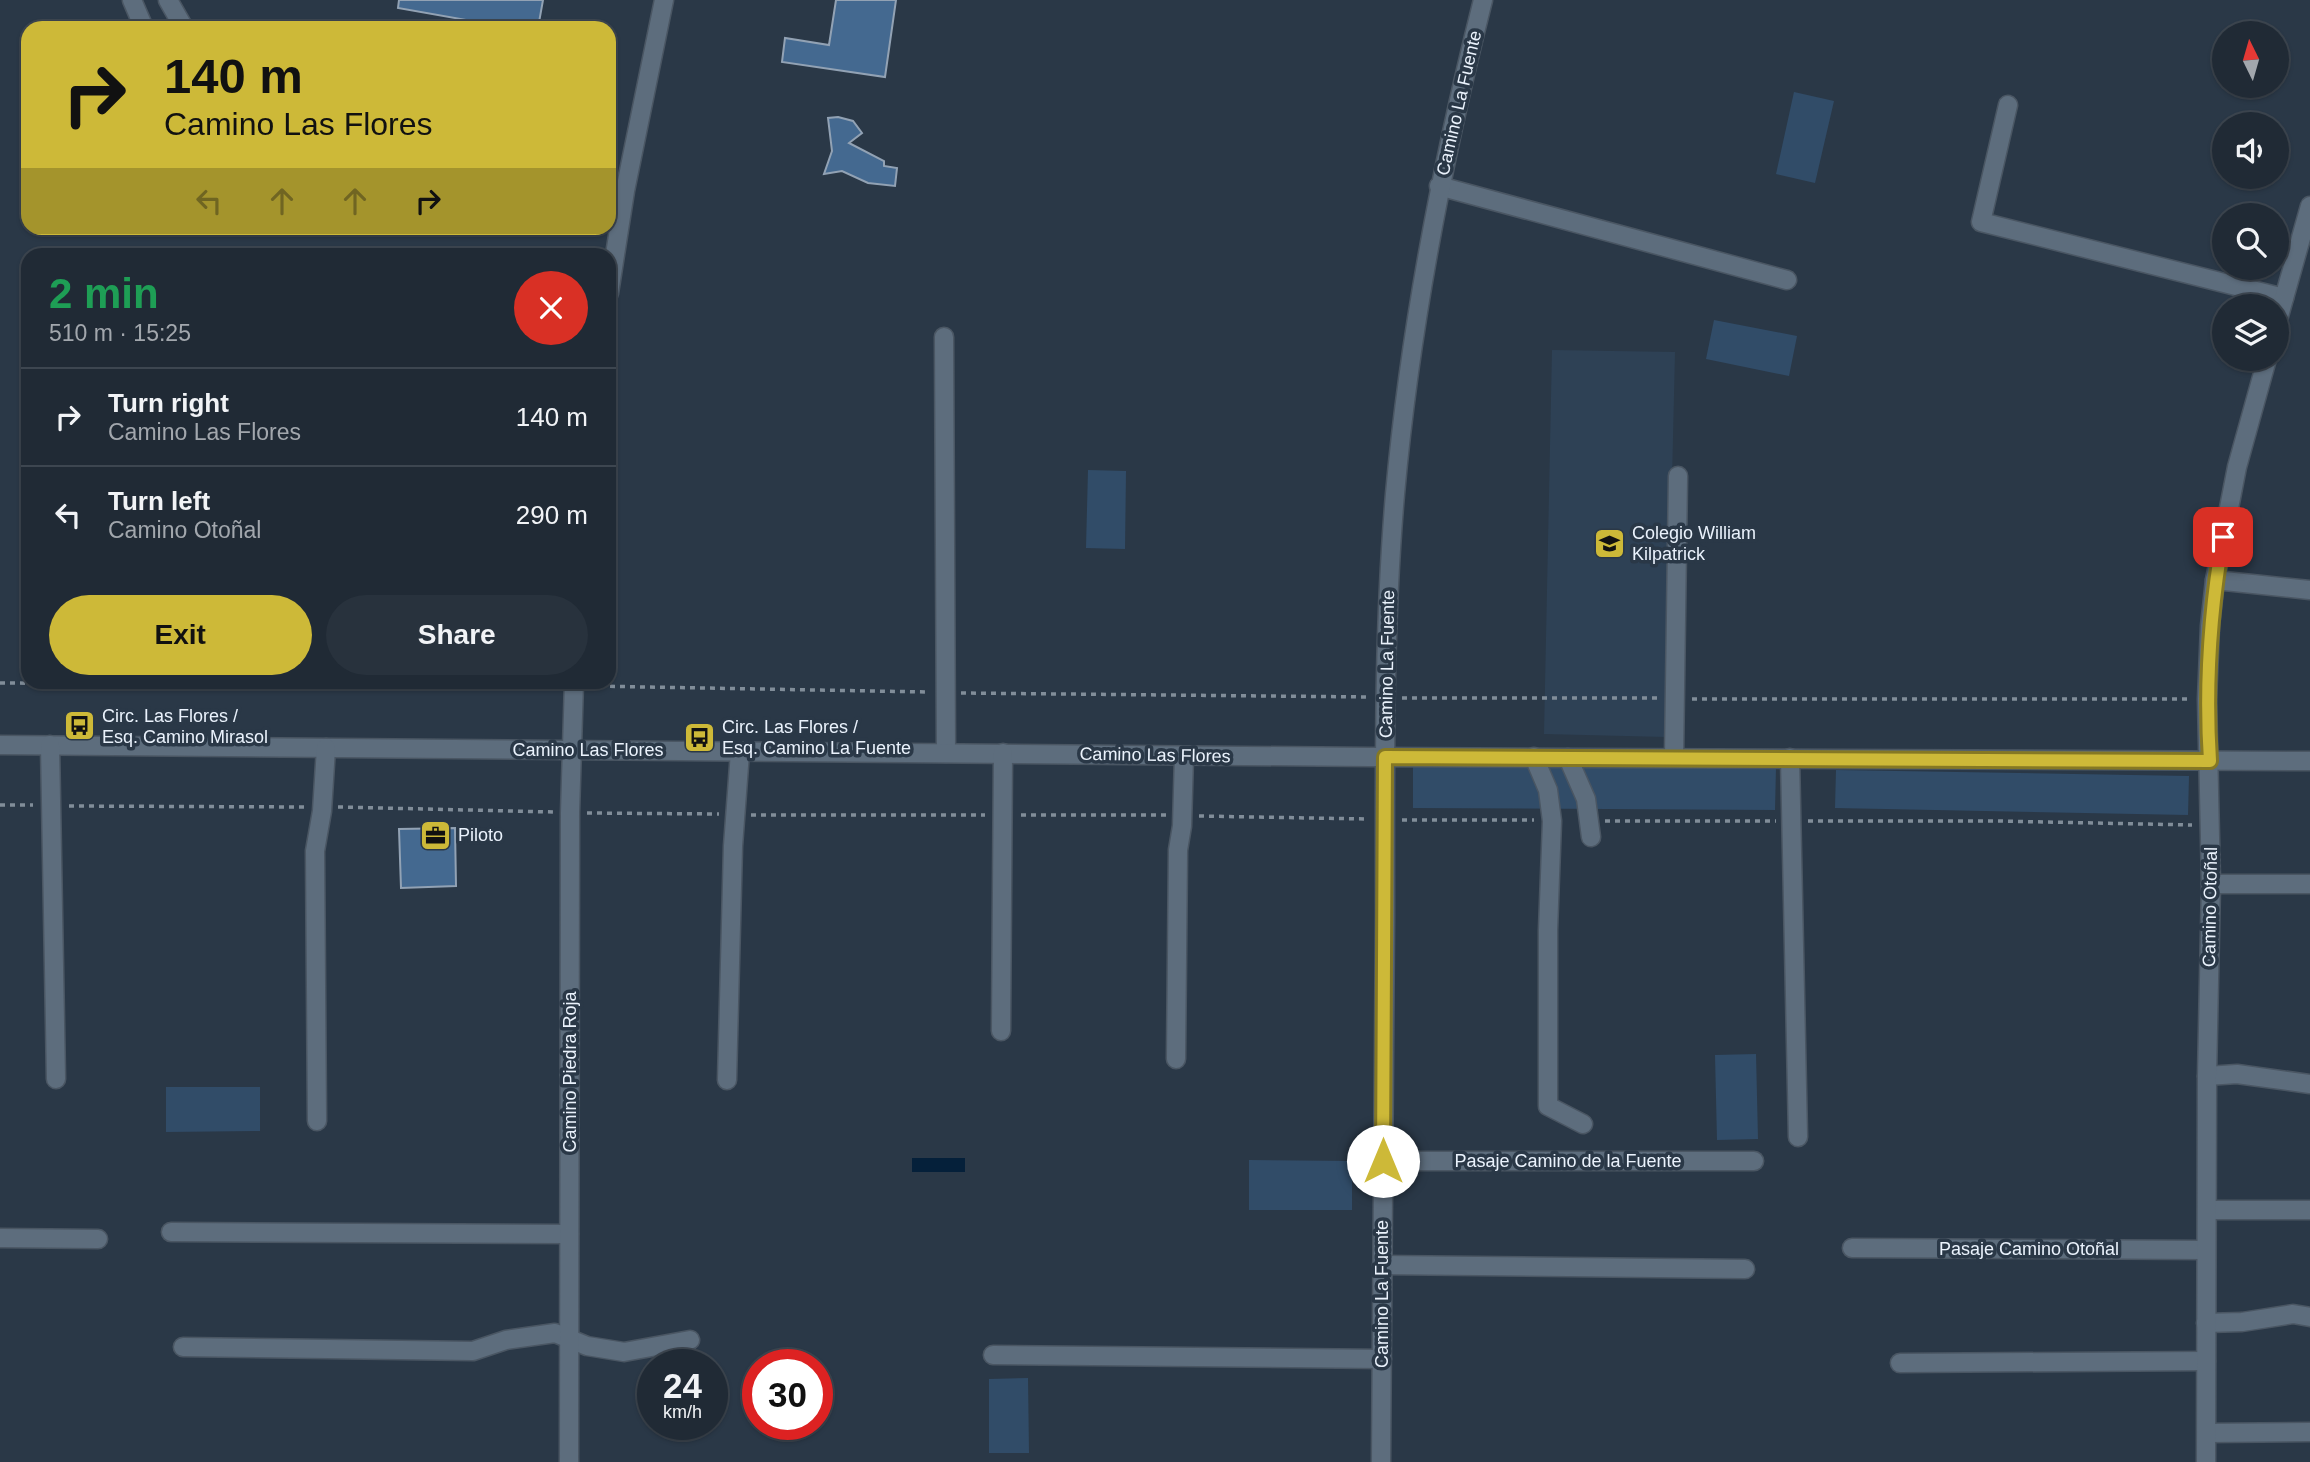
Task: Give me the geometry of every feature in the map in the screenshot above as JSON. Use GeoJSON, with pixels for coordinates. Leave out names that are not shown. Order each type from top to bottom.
{"type":"FeatureCollection","features":[{"type":"Feature","properties":{"kind":"street"},"geometry":{"type":"LineString","coordinates":[[132,0],[141,21]]}},
{"type":"Feature","properties":{"kind":"street"},"geometry":{"type":"LineString","coordinates":[[168,0],[180,21]]}},
{"type":"Feature","properties":{"kind":"street"},"geometry":{"type":"LineString","coordinates":[[616,248],[664,0]]}},
{"type":"Feature","properties":{"kind":"street","name":"Camino La Fuente"},"geometry":{"type":"LineString","coordinates":[[1381,1462],[1384,698],[1390,557],[1404,414],[1439,186],[1483,0]]}},
{"type":"Feature","properties":{"kind":"street"},"geometry":{"type":"LineString","coordinates":[[2008,105],[1981,222],[2268,294]]}},
{"type":"Feature","properties":{"kind":"street"},"geometry":{"type":"LineString","coordinates":[[1439,186],[1787,280]]}},
{"type":"Feature","properties":{"kind":"street"},"geometry":{"type":"LineString","coordinates":[[2285,294],[2310,206]]}},
{"type":"Feature","properties":{"kind":"street"},"geometry":{"type":"LineString","coordinates":[[944,337],[946,752]]}},
{"type":"Feature","properties":{"kind":"street","name":"Camino Otoñal"},"geometry":{"type":"LineString","coordinates":[[2206,1462],[2207,1076],[2211,884],[2207,699],[2216,580],[2237,467],[2264,371]]}},
{"type":"Feature","properties":{"kind":"street"},"geometry":{"type":"LineString","coordinates":[[1674,757],[1678,476]]}},
{"type":"Feature","properties":{"kind":"street"},"geometry":{"type":"LineString","coordinates":[[2216,580],[2310,590]]}},
{"type":"Feature","properties":{"kind":"street","name":"Camino Piedra Roja"},"geometry":{"type":"LineString","coordinates":[[569,1462],[570,813],[574,689]]}},
{"type":"Feature","properties":{"kind":"street","name":"Camino Las Flores"},"geometry":{"type":"LineString","coordinates":[[0,745],[1184,756],[2310,761]]}},
{"type":"Feature","properties":{"kind":"street"},"geometry":{"type":"LineString","coordinates":[[50,745],[56,1079]]}},
{"type":"Feature","properties":{"kind":"street"},"geometry":{"type":"LineString","coordinates":[[317,1121],[315,851],[323,807],[326,748]]}},
{"type":"Feature","properties":{"kind":"street"},"geometry":{"type":"LineString","coordinates":[[727,1080],[740,751]]}},
{"type":"Feature","properties":{"kind":"street"},"geometry":{"type":"LineString","coordinates":[[1001,1031],[1003,753]]}},
{"type":"Feature","properties":{"kind":"street"},"geometry":{"type":"LineString","coordinates":[[1176,1059],[1178,850],[1184,756]]}},
{"type":"Feature","properties":{"kind":"street"},"geometry":{"type":"LineString","coordinates":[[1534,757],[1548,790],[1552,821],[1548,930],[1548,1106],[1583,1124]]}},
{"type":"Feature","properties":{"kind":"street"},"geometry":{"type":"LineString","coordinates":[[1568,758],[1586,799],[1591,837]]}},
{"type":"Feature","properties":{"kind":"street"},"geometry":{"type":"LineString","coordinates":[[1790,758],[1798,1137]]}},
{"type":"Feature","properties":{"kind":"street"},"geometry":{"type":"LineString","coordinates":[[2211,884],[2310,884]]}},
{"type":"Feature","properties":{"kind":"street"},"geometry":{"type":"LineString","coordinates":[[2207,1076],[2237,1074],[2310,1084]]}},
{"type":"Feature","properties":{"kind":"street","name":"Pasaje Camino de la Fuente"},"geometry":{"type":"LineString","coordinates":[[1383,1161],[1754,1161]]}},
{"type":"Feature","properties":{"kind":"street"},"geometry":{"type":"LineString","coordinates":[[2208,1210],[2310,1210]]}},
{"type":"Feature","properties":{"kind":"street"},"geometry":{"type":"LineString","coordinates":[[172,1231],[569,1234]]}},
{"type":"Feature","properties":{"kind":"street"},"geometry":{"type":"LineString","coordinates":[[0,1238],[98,1239]]}},
{"type":"Feature","properties":{"kind":"street","name":"Pasaje Camino Otoñal"},"geometry":{"type":"LineString","coordinates":[[1852,1248],[2206,1251]]}},
{"type":"Feature","properties":{"kind":"street"},"geometry":{"type":"LineString","coordinates":[[1382,1265],[1745,1269]]}},
{"type":"Feature","properties":{"kind":"street"},"geometry":{"type":"LineString","coordinates":[[2206,1323],[2242,1322],[2293,1314],[2310,1317]]}},
{"type":"Feature","properties":{"kind":"street"},"geometry":{"type":"LineString","coordinates":[[183,1347],[472,1351],[506,1340],[555,1334],[570,1341],[624,1352],[690,1339]]}},
{"type":"Feature","properties":{"kind":"street"},"geometry":{"type":"LineString","coordinates":[[993,1355],[1382,1359]]}},
{"type":"Feature","properties":{"kind":"street"},"geometry":{"type":"LineString","coordinates":[[1900,1363],[2206,1361]]}},
{"type":"Feature","properties":{"kind":"street"},"geometry":{"type":"LineString","coordinates":[[2207,1433],[2310,1432]]}},
{"type":"Feature","properties":{"kind":"path"},"geometry":{"type":"LineString","coordinates":[[0,683],[21,683]]}},
{"type":"Feature","properties":{"kind":"path"},"geometry":{"type":"LineString","coordinates":[[616,685],[1384,698],[2207,699]]}},
{"type":"Feature","properties":{"kind":"path"},"geometry":{"type":"LineString","coordinates":[[0,805],[323,807],[736,815],[1182,815],[1385,820]]}},
{"type":"Feature","properties":{"kind":"shaded area"},"geometry":{"type":"Polygon","coordinates":[[[1794,92],[1834,101],[1815,183],[1776,174],[1794,92]]]}},
{"type":"Feature","properties":{"kind":"shaded area"},"geometry":{"type":"Polygon","coordinates":[[[1714,320],[1797,336],[1789,376],[1706,359],[1714,320]]]}},
{"type":"Feature","properties":{"kind":"shaded area","name":"Colegio William Kilpatrick"},"geometry":{"type":"Polygon","coordinates":[[[1552,350],[1675,352],[1666,737],[1544,734],[1552,350]]]}},
{"type":"Feature","properties":{"kind":"shaded area"},"geometry":{"type":"Polygon","coordinates":[[[1088,470],[1126,471],[1125,549],[1086,548],[1088,470]]]}},
{"type":"Feature","properties":{"kind":"shaded area"},"geometry":{"type":"Polygon","coordinates":[[[1413,765],[1776,767],[1775,810],[1413,808],[1413,765]]]}},
{"type":"Feature","properties":{"kind":"shaded area"},"geometry":{"type":"Polygon","coordinates":[[[1836,770],[2189,776],[2188,815],[1835,808],[1836,770]]]}},
{"type":"Feature","properties":{"kind":"shaded area"},"geometry":{"type":"Polygon","coordinates":[[[1756,1054],[1758,1139],[1717,1140],[1715,1055],[1756,1054]]]}},
{"type":"Feature","properties":{"kind":"shaded area"},"geometry":{"type":"Polygon","coordinates":[[[166,1087],[260,1087],[260,1131],[166,1132],[166,1087]]]}},
{"type":"Feature","properties":{"kind":"shaded area"},"geometry":{"type":"Polygon","coordinates":[[[912,1158],[965,1158],[965,1172],[912,1172],[912,1158]]]}},
{"type":"Feature","properties":{"kind":"shaded area"},"geometry":{"type":"Polygon","coordinates":[[[1249,1160],[1352,1161],[1352,1210],[1249,1210],[1249,1160]]]}},
{"type":"Feature","properties":{"kind":"shaded area"},"geometry":{"type":"Polygon","coordinates":[[[1028,1378],[1029,1453],[989,1453],[989,1379],[1028,1378]]]}},
{"type":"Feature","properties":{"kind":"building"},"geometry":{"type":"Polygon","coordinates":[[[399,0],[543,0],[539,21],[471,21],[398,8],[399,0]]]}},
{"type":"Feature","properties":{"kind":"building"},"geometry":{"type":"Polygon","coordinates":[[[836,0],[896,0],[885,77],[782,62],[785,38],[829,45],[836,0]]]}},
{"type":"Feature","properties":{"kind":"building"},"geometry":{"type":"Polygon","coordinates":[[[838,117],[853,121],[862,133],[849,143],[884,161],[884,166],[897,168],[895,186],[868,183],[842,171],[824,174],[832,151],[828,118],[838,117]]]}},
{"type":"Feature","properties":{"kind":"building"},"geometry":{"type":"Polygon","coordinates":[[[455,828],[456,886],[401,888],[399,829],[455,828]]]}},
{"type":"Feature","properties":{"kind":"place","name":"Colegio William Kilpatrick"},"geometry":{"type":"Point","coordinates":[1609,543]}},
{"type":"Feature","properties":{"kind":"place","name":"Circ. Las Flores / Esq. Camino Mirasol"},"geometry":{"type":"Point","coordinates":[79,726]}},
{"type":"Feature","properties":{"kind":"place","name":"Circ. Las Flores / Esq. Camino La Fuente"},"geometry":{"type":"Point","coordinates":[699,737]}},
{"type":"Feature","properties":{"kind":"place","name":"Piloto"},"geometry":{"type":"Point","coordinates":[435,835]}},
{"type":"Feature","properties":{"kind":"route"},"geometry":{"type":"LineString","coordinates":[[1383,1161],[1385,757],[2210,761],[2207,699],[2210,626],[2223,537]]}}]}
